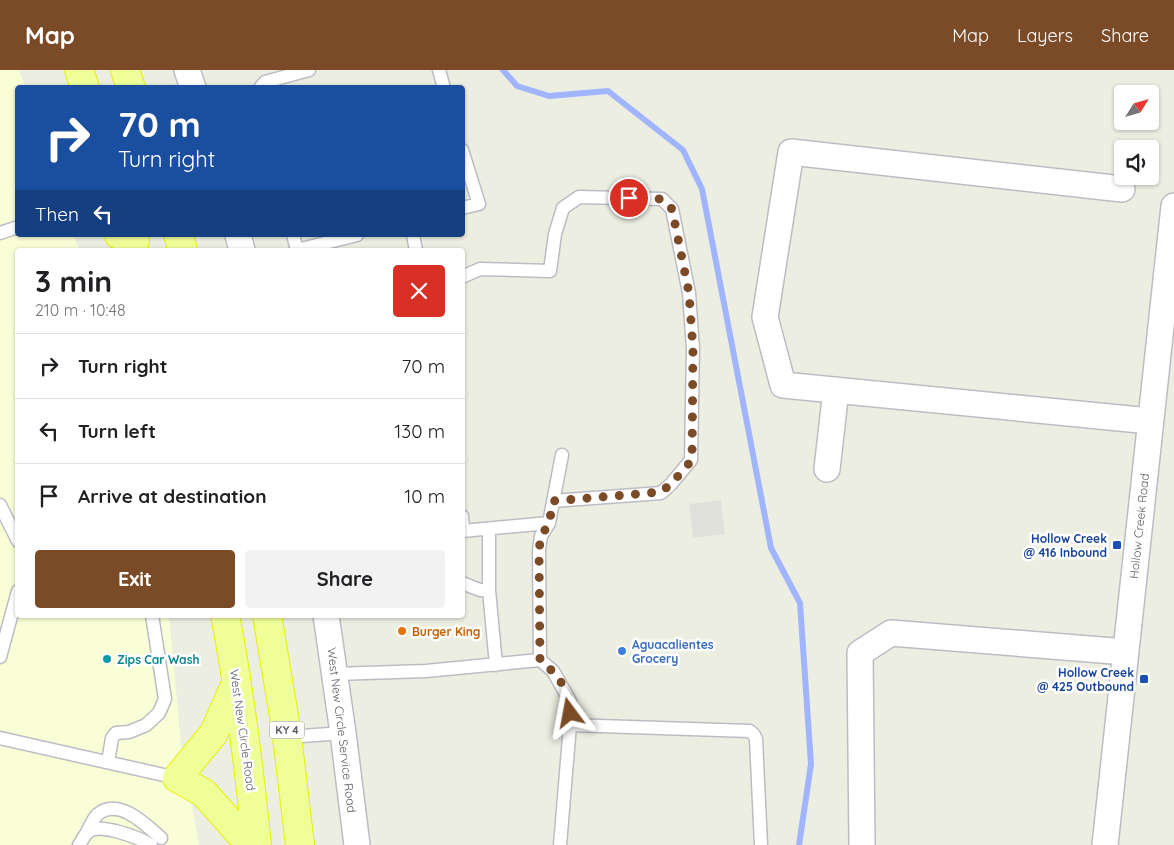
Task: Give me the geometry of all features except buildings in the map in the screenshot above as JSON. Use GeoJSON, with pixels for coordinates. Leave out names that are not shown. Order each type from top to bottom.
{"type":"FeatureCollection","features":[{"type":"Feature","properties":{"kind":"highway"},"geometry":{"type":"LineString","coordinates":[[79,70],[84,85]]}},
{"type":"Feature","properties":{"kind":"highway"},"geometry":{"type":"LineString","coordinates":[[125,70],[130,85]]}},
{"type":"Feature","properties":{"kind":"highway","name":"West New Circle Road"},"geometry":{"type":"LineString","coordinates":[[225,618],[252,793],[257,845]]}},
{"type":"Feature","properties":{"kind":"highway","name":"KY 4"},"geometry":{"type":"LineString","coordinates":[[268,618],[288,736],[300,845]]}},
{"type":"Feature","properties":{"kind":"highway"},"geometry":{"type":"LineString","coordinates":[[236,683],[214,733],[176,778],[204,793],[250,845]]}},
{"type":"Feature","properties":{"kind":"street"},"geometry":{"type":"LineString","coordinates":[[187,70],[192,85]]}},
{"type":"Feature","properties":{"kind":"street"},"geometry":{"type":"LineString","coordinates":[[1122,189],[791,152],[765,317],[783,385],[1150,421]]}},
{"type":"Feature","properties":{"kind":"street","name":"Hollow Creek Road"},"geometry":{"type":"LineString","coordinates":[[1105,845],[1174,206]]}},
{"type":"Feature","properties":{"kind":"street"},"geometry":{"type":"LineString","coordinates":[[827,469],[836,390]]}},
{"type":"Feature","properties":{"kind":"street","name":"West New Circle Service Road"},"geometry":{"type":"LineString","coordinates":[[326,618],[357,845]]}},
{"type":"Feature","properties":{"kind":"street"},"geometry":{"type":"LineString","coordinates":[[862,845],[860,652],[891,633],[1126,652]]}},
{"type":"Feature","properties":{"kind":"lane"},"geometry":{"type":"LineString","coordinates":[[262,85],[265,82],[309,70]]}},
{"type":"Feature","properties":{"kind":"lane"},"geometry":{"type":"LineString","coordinates":[[439,70],[443,85]]}},
{"type":"Feature","properties":{"kind":"lane"},"geometry":{"type":"LineString","coordinates":[[465,160],[479,204],[465,207]]}},
{"type":"Feature","properties":{"kind":"lane"},"geometry":{"type":"LineString","coordinates":[[465,276],[480,270],[550,271],[555,234],[563,208],[579,197],[662,199],[672,209],[690,302],[693,349],[692,460],[671,484],[661,492],[553,501]]}},
{"type":"Feature","properties":{"kind":"lane"},"geometry":{"type":"LineString","coordinates":[[0,233],[15,228]]}},
{"type":"Feature","properties":{"kind":"lane"},"geometry":{"type":"LineString","coordinates":[[305,248],[349,237]]}},
{"type":"Feature","properties":{"kind":"lane"},"geometry":{"type":"LineString","coordinates":[[540,660],[539,550],[541,536],[549,524],[562,455]]}},
{"type":"Feature","properties":{"kind":"lane"},"geometry":{"type":"LineString","coordinates":[[0,505],[15,535]]}},
{"type":"Feature","properties":{"kind":"lane"},"geometry":{"type":"LineString","coordinates":[[465,531],[549,524]]}},
{"type":"Feature","properties":{"kind":"lane"},"geometry":{"type":"LineString","coordinates":[[489,528],[489,590],[496,665]]}},
{"type":"Feature","properties":{"kind":"lane"},"geometry":{"type":"LineString","coordinates":[[465,584],[480,590],[489,590]]}},
{"type":"Feature","properties":{"kind":"lane"},"geometry":{"type":"LineString","coordinates":[[0,656],[15,604]]}},
{"type":"Feature","properties":{"kind":"lane"},"geometry":{"type":"LineString","coordinates":[[0,618],[13,612]]}},
{"type":"Feature","properties":{"kind":"lane"},"geometry":{"type":"LineString","coordinates":[[108,762],[112,738],[116,733],[129,732],[146,725],[159,714],[165,699],[152,618]]}},
{"type":"Feature","properties":{"kind":"lane"},"geometry":{"type":"LineString","coordinates":[[335,674],[426,671],[540,660],[554,671],[570,701],[570,725],[560,845]]}},
{"type":"Feature","properties":{"kind":"lane"},"geometry":{"type":"LineString","coordinates":[[570,725],[750,731],[756,739],[761,845]]}},
{"type":"Feature","properties":{"kind":"lane"},"geometry":{"type":"LineString","coordinates":[[288,736],[343,733]]}},
{"type":"Feature","properties":{"kind":"lane"},"geometry":{"type":"LineString","coordinates":[[0,738],[176,778]]}},
{"type":"Feature","properties":{"kind":"lane"},"geometry":{"type":"LineString","coordinates":[[79,845],[96,816],[104,810],[115,810],[132,814],[156,841]]}},
{"type":"Feature","properties":{"kind":"lane"},"geometry":{"type":"LineString","coordinates":[[87,832],[104,829],[139,839],[156,841]]}},
{"type":"Feature","properties":{"kind":"shaded area"},"geometry":{"type":"Polygon","coordinates":[[[0,70],[19,70],[24,85],[15,85],[15,237],[75,237],[78,248],[15,248],[15,618],[169,618],[181,745],[199,845],[0,845],[0,70]]]}},
{"type":"Feature","properties":{"kind":"shaded area"},"geometry":{"type":"Polygon","coordinates":[[[721,500],[725,534],[693,538],[689,504],[721,500]]]}},
{"type":"Feature","properties":{"kind":"waterway"},"geometry":{"type":"LineString","coordinates":[[503,70],[517,86],[549,96],[608,91],[683,150],[702,189],[771,548],[800,603],[811,764],[799,845]]}},
{"type":"Feature","properties":{"kind":"place","name":"Hollow Creek @ 416 Inbound"},"geometry":{"type":"Point","coordinates":[1117,545]}},
{"type":"Feature","properties":{"kind":"place","name":"Burger King"},"geometry":{"type":"Point","coordinates":[402,631]}},
{"type":"Feature","properties":{"kind":"place","name":"Aguacalientes Grocery"},"geometry":{"type":"Point","coordinates":[622,651]}},
{"type":"Feature","properties":{"kind":"place","name":"Zips Car Wash"},"geometry":{"type":"Point","coordinates":[107,659]}},
{"type":"Feature","properties":{"kind":"place","name":"Hollow Creek @ 425 Outbound"},"geometry":{"type":"Point","coordinates":[1144,679]}},
{"type":"Feature","properties":{"kind":"route"},"geometry":{"type":"LineString","coordinates":[[570,713],[570,701],[562,684],[554,671],[540,660],[539,550],[541,536],[549,524],[553,501],[661,492],[671,484],[692,460],[693,349],[689,293],[672,209],[662,199],[629,198]]}}]}
